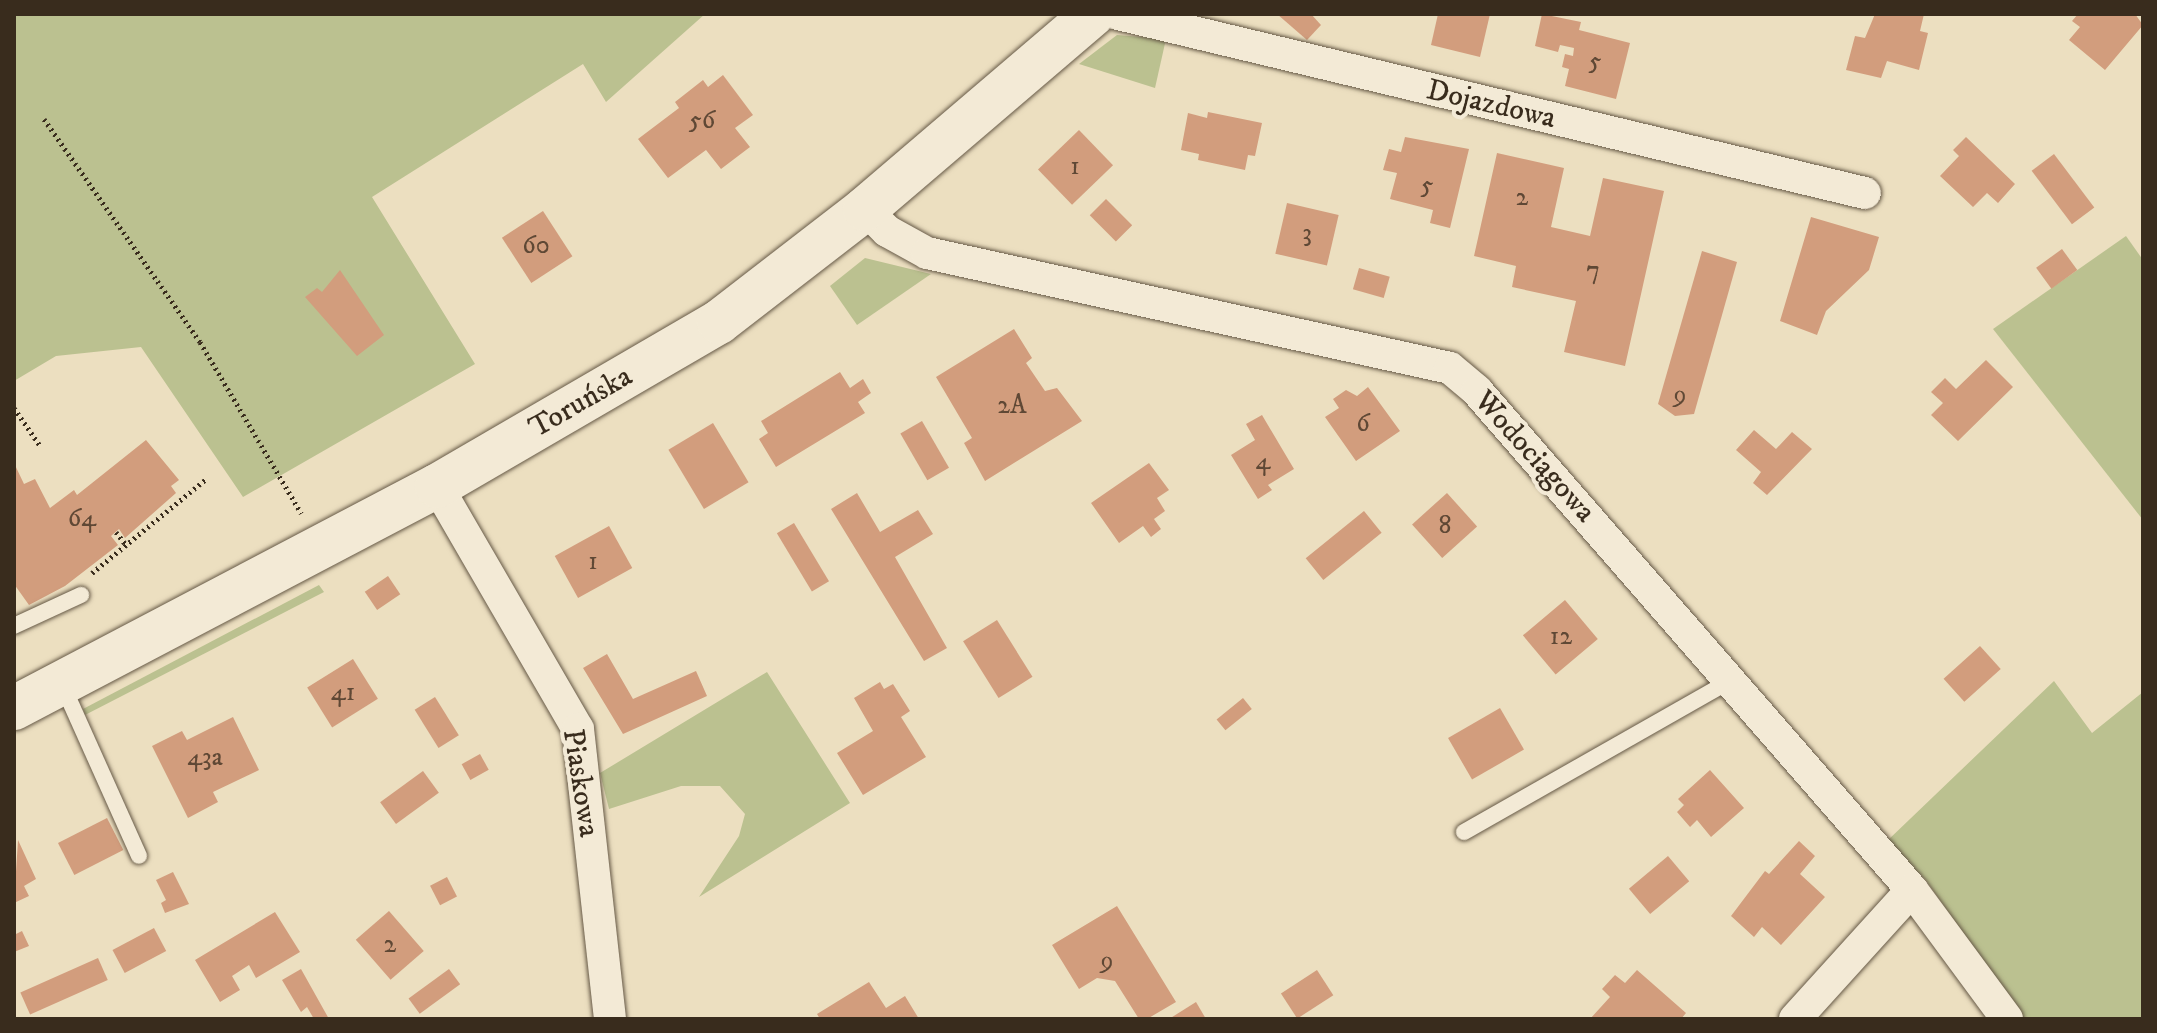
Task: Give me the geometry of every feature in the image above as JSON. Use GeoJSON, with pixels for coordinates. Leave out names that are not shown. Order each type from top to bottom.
{"type":"FeatureCollection","features":[{"type":"Feature","properties":{"kind":"main road","name":"Toruńska"},"geometry":{"type":"LineString","coordinates":[[14,708],[437,486],[719,322],[865,209],[1093,14]]}},
{"type":"Feature","properties":{"kind":"street","name":"Dojazdowa"},"geometry":{"type":"LineString","coordinates":[[1118,14],[1865,193]]}},
{"type":"Feature","properties":{"kind":"street","name":"Wodociągowa"},"geometry":{"type":"LineString","coordinates":[[865,209],[887,231],[927,253],[1450,368],[1477,391],[1912,890],[2007,1019]]}},
{"type":"Feature","properties":{"kind":"street","name":"Piaskowa"},"geometry":{"type":"LineString","coordinates":[[437,486],[578,729],[610,1019]]}},
{"type":"Feature","properties":{"kind":"street"},"geometry":{"type":"LineString","coordinates":[[1795,1019],[1912,890]]}},
{"type":"Feature","properties":{"kind":"lane"},"geometry":{"type":"LineString","coordinates":[[14,626],[81,595]]}},
{"type":"Feature","properties":{"kind":"lane"},"geometry":{"type":"LineString","coordinates":[[1464,832],[1730,681]]}},
{"type":"Feature","properties":{"kind":"lane"},"geometry":{"type":"LineString","coordinates":[[62,684],[139,856]]}},
{"type":"Feature","properties":{"kind":"path"},"geometry":{"type":"LineString","coordinates":[[44,119],[200,342],[309,528]]}},
{"type":"Feature","properties":{"kind":"path"},"geometry":{"type":"LineString","coordinates":[[14,408],[41,447]]}},
{"type":"Feature","properties":{"kind":"path"},"geometry":{"type":"LineString","coordinates":[[81,595],[75,587],[206,479]]}},
{"type":"Feature","properties":{"kind":"path"},"geometry":{"type":"LineString","coordinates":[[116,532],[126,545]]}},
{"type":"Feature","properties":{"kind":"green space"},"geometry":{"type":"Polygon","coordinates":[[[14,14],[705,14],[606,102],[583,64],[372,197],[475,364],[243,497],[141,347],[56,356],[14,381],[14,14]]]}},
{"type":"Feature","properties":{"kind":"green space"},"geometry":{"type":"Polygon","coordinates":[[[1117,35],[1166,39],[1155,88],[1079,64],[1117,35]]]}},
{"type":"Feature","properties":{"kind":"green space"},"geometry":{"type":"Polygon","coordinates":[[[2126,236],[2143,260],[2143,520],[1993,329],[2126,236]]]}},
{"type":"Feature","properties":{"kind":"green space"},"geometry":{"type":"Polygon","coordinates":[[[865,258],[931,274],[857,325],[830,286],[865,258]]]}},
{"type":"Feature","properties":{"kind":"green space"},"geometry":{"type":"Polygon","coordinates":[[[319,585],[324,592],[85,715],[83,709],[319,585]]]}},
{"type":"Feature","properties":{"kind":"green space"},"geometry":{"type":"Polygon","coordinates":[[[767,672],[850,803],[699,897],[739,836],[745,814],[720,786],[681,786],[609,809],[600,773],[767,672]]]}},
{"type":"Feature","properties":{"kind":"green space"},"geometry":{"type":"Polygon","coordinates":[[[2054,681],[2092,733],[2143,692],[2143,1019],[2024,1019],[1925,879],[1886,842],[2054,681]]]}},
{"type":"Feature","properties":{"kind":"building"},"geometry":{"type":"Polygon","coordinates":[[[1277,14],[1311,14],[1321,25],[1307,40],[1277,14]]]}},
{"type":"Feature","properties":{"kind":"building"},"geometry":{"type":"Polygon","coordinates":[[[1438,14],[1490,14],[1480,57],[1431,45],[1438,14]]]}},
{"type":"Feature","properties":{"kind":"building"},"geometry":{"type":"Polygon","coordinates":[[[1542,14],[1581,22],[1579,30],[1630,43],[1616,99],[1565,86],[1569,69],[1562,67],[1565,54],[1573,56],[1574,48],[1560,45],[1558,52],[1535,46],[1542,14]]]}},
{"type":"Feature","properties":{"kind":"building"},"geometry":{"type":"Polygon","coordinates":[[[1875,14],[1924,14],[1920,31],[1928,33],[1919,70],[1887,61],[1881,78],[1846,70],[1855,36],[1865,38],[1875,14]]]}},
{"type":"Feature","properties":{"kind":"building"},"geometry":{"type":"Polygon","coordinates":[[[2078,14],[2135,14],[2143,25],[2105,70],[2069,40],[2080,27],[2072,21],[2078,14]]]}},
{"type":"Feature","properties":{"kind":"building"},"geometry":{"type":"Polygon","coordinates":[[[723,75],[753,115],[735,128],[750,147],[721,169],[706,150],[668,178],[638,139],[679,108],[675,102],[703,80],[708,87],[723,75]]]}},
{"type":"Feature","properties":{"kind":"building"},"geometry":{"type":"Polygon","coordinates":[[[1208,112],[1262,123],[1255,156],[1248,155],[1245,170],[1198,160],[1199,154],[1181,150],[1188,113],[1207,118],[1208,112]]]}},
{"type":"Feature","properties":{"kind":"building"},"geometry":{"type":"Polygon","coordinates":[[[1079,130],[1113,165],[1072,205],[1038,170],[1079,130]]]}},
{"type":"Feature","properties":{"kind":"building"},"geometry":{"type":"Polygon","coordinates":[[[1405,137],[1469,149],[1450,228],[1430,223],[1433,210],[1390,199],[1397,173],[1383,170],[1389,149],[1401,152],[1405,137]]]}},
{"type":"Feature","properties":{"kind":"building"},"geometry":{"type":"Polygon","coordinates":[[[1966,137],[2015,184],[1998,203],[1987,193],[1973,207],[1940,176],[1959,156],[1953,150],[1966,137]]]}},
{"type":"Feature","properties":{"kind":"building"},"geometry":{"type":"Polygon","coordinates":[[[1497,153],[1564,168],[1551,227],[1590,236],[1603,178],[1664,191],[1625,366],[1564,352],[1576,301],[1512,287],[1516,266],[1474,256],[1497,153]]]}},
{"type":"Feature","properties":{"kind":"building"},"geometry":{"type":"Polygon","coordinates":[[[2054,154],[2094,208],[2072,224],[2032,171],[2054,154]]]}},
{"type":"Feature","properties":{"kind":"building"},"geometry":{"type":"Polygon","coordinates":[[[1106,199],[1132,225],[1116,241],[1090,215],[1106,199]]]}},
{"type":"Feature","properties":{"kind":"building"},"geometry":{"type":"Polygon","coordinates":[[[1287,203],[1339,215],[1327,266],[1275,254],[1287,203]]]}},
{"type":"Feature","properties":{"kind":"building"},"geometry":{"type":"Polygon","coordinates":[[[543,211],[572,256],[531,283],[502,238],[543,211]]]}},
{"type":"Feature","properties":{"kind":"building"},"geometry":{"type":"Polygon","coordinates":[[[1811,217],[1879,237],[1869,270],[1826,311],[1817,335],[1780,321],[1811,217]]]}},
{"type":"Feature","properties":{"kind":"building"},"geometry":{"type":"Polygon","coordinates":[[[2062,249],[2077,270],[2051,289],[2036,268],[2062,249]]]}},
{"type":"Feature","properties":{"kind":"building"},"geometry":{"type":"Polygon","coordinates":[[[1702,251],[1737,262],[1694,414],[1675,416],[1658,404],[1702,251]]]}},
{"type":"Feature","properties":{"kind":"building"},"geometry":{"type":"Polygon","coordinates":[[[1359,268],[1390,277],[1384,298],[1353,289],[1359,268]]]}},
{"type":"Feature","properties":{"kind":"building"},"geometry":{"type":"Polygon","coordinates":[[[340,270],[384,335],[357,356],[305,297],[317,288],[322,292],[340,270]]]}},
{"type":"Feature","properties":{"kind":"building"},"geometry":{"type":"Polygon","coordinates":[[[1014,329],[1032,358],[1026,363],[1045,391],[1057,388],[1082,421],[985,481],[964,443],[972,438],[936,377],[1014,329]]]}},
{"type":"Feature","properties":{"kind":"building"},"geometry":{"type":"Polygon","coordinates":[[[1986,360],[2013,387],[1958,441],[1931,415],[1943,403],[1931,392],[1945,378],[1956,389],[1986,360]]]}},
{"type":"Feature","properties":{"kind":"building"},"geometry":{"type":"Polygon","coordinates":[[[840,372],[850,388],[863,379],[871,393],[858,402],[865,413],[776,467],[759,439],[768,433],[761,421],[840,372]]]}},
{"type":"Feature","properties":{"kind":"building"},"geometry":{"type":"Polygon","coordinates":[[[1368,387],[1400,431],[1356,461],[1325,417],[1339,408],[1333,399],[1346,390],[1357,396],[1368,387]]]}},
{"type":"Feature","properties":{"kind":"building"},"geometry":{"type":"Polygon","coordinates":[[[1262,415],[1294,469],[1268,485],[1272,490],[1258,499],[1231,455],[1255,440],[1246,424],[1262,415]]]}},
{"type":"Feature","properties":{"kind":"building"},"geometry":{"type":"Polygon","coordinates":[[[922,421],[949,468],[927,480],[900,434],[922,421]]]}},
{"type":"Feature","properties":{"kind":"building"},"geometry":{"type":"Polygon","coordinates":[[[713,423],[749,482],[704,509],[668,450],[713,423]]]}},
{"type":"Feature","properties":{"kind":"building"},"geometry":{"type":"Polygon","coordinates":[[[1754,430],[1776,449],[1792,432],[1812,449],[1767,495],[1753,483],[1761,472],[1736,450],[1754,430]]]}},
{"type":"Feature","properties":{"kind":"building"},"geometry":{"type":"Polygon","coordinates":[[[146,440],[179,480],[171,486],[176,493],[125,538],[119,529],[111,536],[118,545],[65,586],[29,605],[14,584],[14,463],[24,484],[35,479],[50,508],[74,490],[77,495],[146,440]]]}},
{"type":"Feature","properties":{"kind":"building"},"geometry":{"type":"Polygon","coordinates":[[[1149,463],[1169,490],[1157,498],[1165,511],[1154,519],[1161,529],[1151,537],[1143,526],[1119,543],[1091,503],[1149,463]]]}},
{"type":"Feature","properties":{"kind":"building"},"geometry":{"type":"Polygon","coordinates":[[[857,493],[880,532],[918,510],[933,534],[895,557],[947,648],[924,661],[831,509],[857,493]]]}},
{"type":"Feature","properties":{"kind":"building"},"geometry":{"type":"Polygon","coordinates":[[[1447,493],[1477,526],[1442,558],[1412,524],[1447,493]]]}},
{"type":"Feature","properties":{"kind":"building"},"geometry":{"type":"Polygon","coordinates":[[[1364,511],[1382,533],[1323,580],[1306,558],[1364,511]]]}},
{"type":"Feature","properties":{"kind":"building"},"geometry":{"type":"Polygon","coordinates":[[[794,523],[829,581],[812,592],[777,533],[794,523]]]}},
{"type":"Feature","properties":{"kind":"building"},"geometry":{"type":"Polygon","coordinates":[[[609,526],[632,568],[578,598],[555,556],[609,526]]]}},
{"type":"Feature","properties":{"kind":"building"},"geometry":{"type":"Polygon","coordinates":[[[388,576],[400,594],[377,610],[365,592],[388,576]]]}},
{"type":"Feature","properties":{"kind":"building"},"geometry":{"type":"Polygon","coordinates":[[[1565,600],[1598,639],[1556,674],[1523,635],[1565,600]]]}},
{"type":"Feature","properties":{"kind":"building"},"geometry":{"type":"Polygon","coordinates":[[[997,620],[1033,677],[999,698],[963,641],[997,620]]]}},
{"type":"Feature","properties":{"kind":"building"},"geometry":{"type":"Polygon","coordinates":[[[1980,646],[2001,669],[1964,702],[1944,679],[1980,646]]]}},
{"type":"Feature","properties":{"kind":"building"},"geometry":{"type":"Polygon","coordinates":[[[607,654],[633,699],[696,671],[707,696],[623,734],[583,668],[607,654]]]}},
{"type":"Feature","properties":{"kind":"building"},"geometry":{"type":"Polygon","coordinates":[[[353,659],[378,699],[332,727],[307,688],[353,659]]]}},
{"type":"Feature","properties":{"kind":"building"},"geometry":{"type":"Polygon","coordinates":[[[880,682],[884,689],[893,684],[910,711],[901,717],[926,757],[863,795],[837,753],[873,731],[854,698],[880,682]]]}},
{"type":"Feature","properties":{"kind":"building"},"geometry":{"type":"Polygon","coordinates":[[[435,697],[459,735],[438,748],[415,710],[435,697]]]}},
{"type":"Feature","properties":{"kind":"building"},"geometry":{"type":"Polygon","coordinates":[[[1243,698],[1252,709],[1225,730],[1217,719],[1243,698]]]}},
{"type":"Feature","properties":{"kind":"building"},"geometry":{"type":"Polygon","coordinates":[[[1500,708],[1524,750],[1472,780],[1448,738],[1500,708]]]}},
{"type":"Feature","properties":{"kind":"building"},"geometry":{"type":"Polygon","coordinates":[[[233,717],[259,770],[213,792],[218,802],[188,818],[152,746],[182,731],[187,740],[233,717]]]}},
{"type":"Feature","properties":{"kind":"building"},"geometry":{"type":"Polygon","coordinates":[[[480,754],[489,770],[470,780],[462,764],[480,754]]]}},
{"type":"Feature","properties":{"kind":"building"},"geometry":{"type":"Polygon","coordinates":[[[1710,770],[1744,808],[1711,837],[1697,820],[1690,827],[1677,812],[1684,805],[1678,799],[1710,770]]]}},
{"type":"Feature","properties":{"kind":"building"},"geometry":{"type":"Polygon","coordinates":[[[423,771],[439,793],[396,824],[380,802],[423,771]]]}},
{"type":"Feature","properties":{"kind":"building"},"geometry":{"type":"Polygon","coordinates":[[[107,818],[123,850],[74,875],[58,843],[107,818]]]}},
{"type":"Feature","properties":{"kind":"building"},"geometry":{"type":"Polygon","coordinates":[[[18,840],[36,879],[24,886],[29,896],[14,903],[18,840]]]}},
{"type":"Feature","properties":{"kind":"building"},"geometry":{"type":"Polygon","coordinates":[[[1799,841],[1815,856],[1800,874],[1825,897],[1781,945],[1762,927],[1754,937],[1731,916],[1765,871],[1769,874],[1799,841]]]}},
{"type":"Feature","properties":{"kind":"building"},"geometry":{"type":"Polygon","coordinates":[[[1668,856],[1689,881],[1650,914],[1629,889],[1668,856]]]}},
{"type":"Feature","properties":{"kind":"building"},"geometry":{"type":"Polygon","coordinates":[[[173,872],[189,904],[165,913],[161,903],[166,900],[156,880],[173,872]]]}},
{"type":"Feature","properties":{"kind":"building"},"geometry":{"type":"Polygon","coordinates":[[[447,877],[457,897],[440,905],[430,886],[447,877]]]}},
{"type":"Feature","properties":{"kind":"building"},"geometry":{"type":"Polygon","coordinates":[[[1117,906],[1176,1002],[1147,1019],[1139,1019],[1115,981],[1097,978],[1079,989],[1052,945],[1117,906]]]}},
{"type":"Feature","properties":{"kind":"building"},"geometry":{"type":"Polygon","coordinates":[[[389,911],[424,951],[391,980],[356,940],[389,911]]]}},
{"type":"Feature","properties":{"kind":"building"},"geometry":{"type":"Polygon","coordinates":[[[275,912],[300,952],[256,978],[249,965],[232,976],[240,990],[220,1002],[195,960],[275,912]]]}},
{"type":"Feature","properties":{"kind":"building"},"geometry":{"type":"Polygon","coordinates":[[[154,928],[166,951],[125,973],[113,950],[154,928]]]}},
{"type":"Feature","properties":{"kind":"building"},"geometry":{"type":"Polygon","coordinates":[[[22,931],[29,946],[14,952],[14,935],[22,931]]]}},
{"type":"Feature","properties":{"kind":"building"},"geometry":{"type":"Polygon","coordinates":[[[98,958],[108,980],[30,1014],[20,993],[98,958]]]}},
{"type":"Feature","properties":{"kind":"building"},"geometry":{"type":"Polygon","coordinates":[[[301,969],[329,1019],[314,1019],[307,1007],[301,1012],[282,980],[301,969]]]}},
{"type":"Feature","properties":{"kind":"building"},"geometry":{"type":"Polygon","coordinates":[[[449,969],[460,984],[420,1014],[409,998],[449,969]]]}},
{"type":"Feature","properties":{"kind":"building"},"geometry":{"type":"Polygon","coordinates":[[[1317,970],[1333,995],[1297,1019],[1281,993],[1317,970]]]}},
{"type":"Feature","properties":{"kind":"building"},"geometry":{"type":"Polygon","coordinates":[[[1637,970],[1686,1013],[1681,1019],[1590,1019],[1610,997],[1602,989],[1615,975],[1625,983],[1637,970]]]}},
{"type":"Feature","properties":{"kind":"building"},"geometry":{"type":"Polygon","coordinates":[[[869,982],[886,1008],[905,996],[919,1019],[820,1019],[817,1014],[869,982]]]}},
{"type":"Feature","properties":{"kind":"building"},"geometry":{"type":"Polygon","coordinates":[[[1196,1002],[1206,1019],[1169,1019],[1196,1002]]]}}]}
